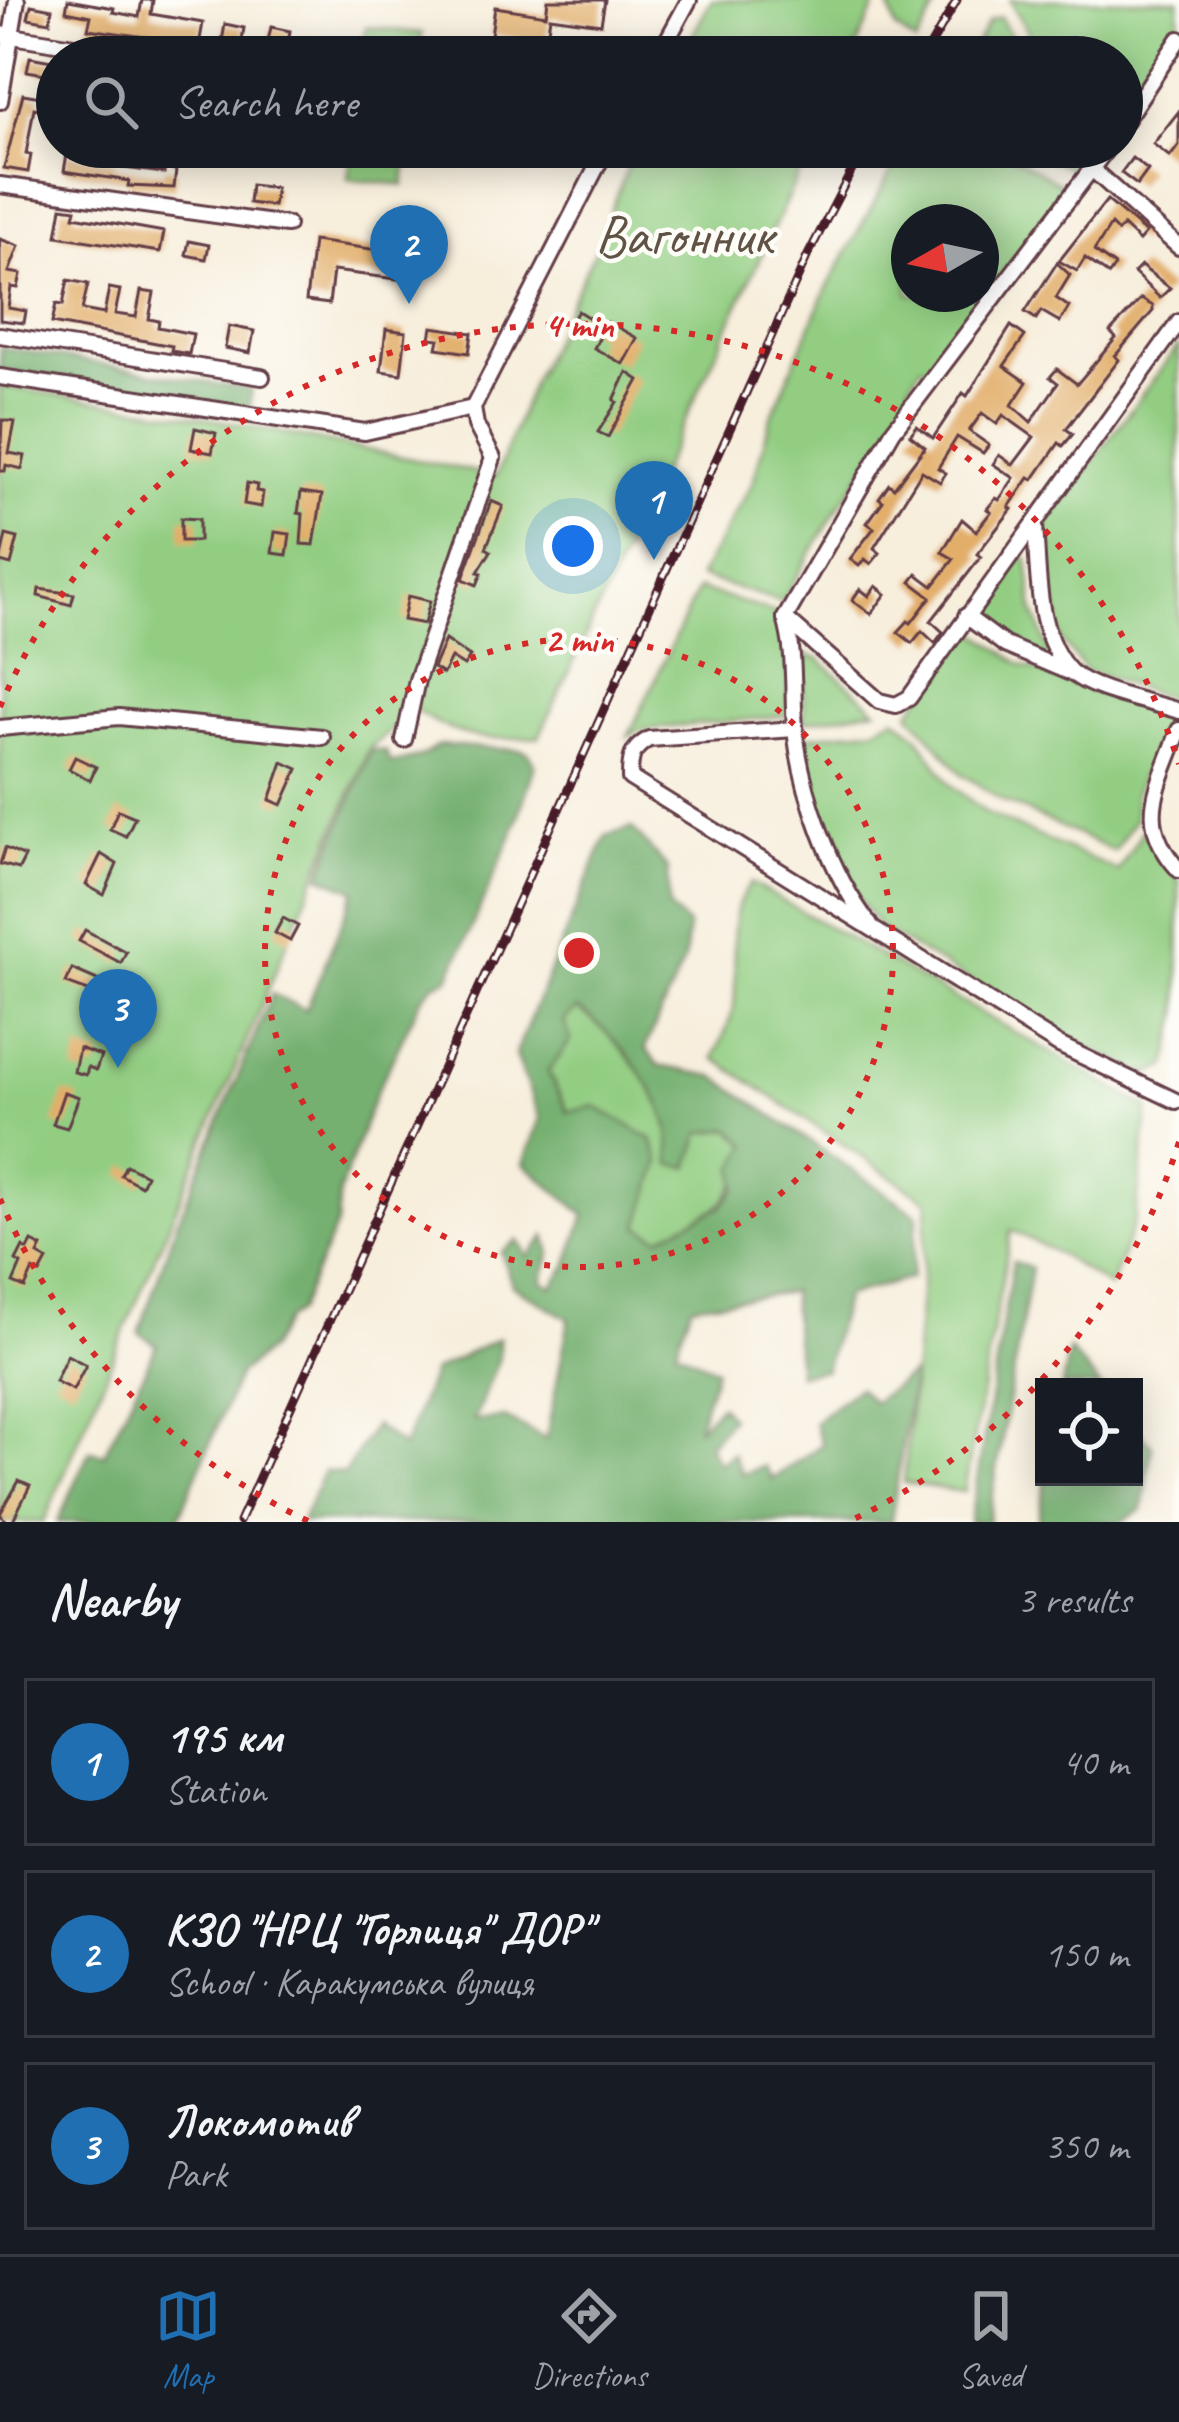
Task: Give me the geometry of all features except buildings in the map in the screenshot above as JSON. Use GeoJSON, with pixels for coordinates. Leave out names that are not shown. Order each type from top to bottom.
{"type":"FeatureCollection","features":[{"type":"Feature","properties":{"kind":"street"},"geometry":{"type":"LineString","coordinates":[[0,101],[5,35],[17,0]]}},
{"type":"Feature","properties":{"kind":"street"},"geometry":{"type":"LineString","coordinates":[[669,36],[689,0]]}},
{"type":"Feature","properties":{"kind":"street"},"geometry":{"type":"LineString","coordinates":[[5,35],[36,40]]}},
{"type":"Feature","properties":{"kind":"street"},"geometry":{"type":"LineString","coordinates":[[1143,93],[1179,39]]}},
{"type":"Feature","properties":{"kind":"street"},"geometry":{"type":"LineString","coordinates":[[404,740],[417,680],[493,458],[473,408],[596,168]]}},
{"type":"Feature","properties":{"kind":"street"},"geometry":{"type":"LineString","coordinates":[[877,934],[847,895],[808,796],[795,729],[794,646],[785,618],[892,431],[1094,170],[1179,247]]}},
{"type":"Feature","properties":{"kind":"street"},"geometry":{"type":"LineString","coordinates":[[0,185],[287,225]]}},
{"type":"Feature","properties":{"kind":"street"},"geometry":{"type":"LineString","coordinates":[[785,618],[879,701],[896,705],[909,698],[1179,322]]}},
{"type":"Feature","properties":{"kind":"street"},"geometry":{"type":"LineString","coordinates":[[0,335],[262,377]]}},
{"type":"Feature","properties":{"kind":"street"},"geometry":{"type":"LineString","coordinates":[[0,377],[365,432],[473,408]]}},
{"type":"Feature","properties":{"kind":"street"},"geometry":{"type":"LineString","coordinates":[[1035,526],[1041,602],[1052,642],[1073,674]]}},
{"type":"Feature","properties":{"kind":"street"},"geometry":{"type":"LineString","coordinates":[[966,616],[1016,652],[1179,711]]}},
{"type":"Feature","properties":{"kind":"street"},"geometry":{"type":"LineString","coordinates":[[0,728],[118,717],[322,737]]}},
{"type":"Feature","properties":{"kind":"street"},"geometry":{"type":"LineString","coordinates":[[795,729],[650,739],[636,746],[630,757],[630,778],[1060,1045],[1176,1101]]}},
{"type":"Feature","properties":{"kind":"street"},"geometry":{"type":"LineString","coordinates":[[1179,730],[1151,808],[1159,845],[1179,870]]}},
{"type":"Feature","properties":{"kind":"green space","name":"Вагонник"},"geometry":{"type":"Polygon","coordinates":[[[711,0],[878,0],[862,36],[692,36],[711,0]]]}},
{"type":"Feature","properties":{"kind":"green space"},"geometry":{"type":"Polygon","coordinates":[[[892,0],[940,0],[920,36],[906,36],[896,28],[889,6],[892,0]]]}},
{"type":"Feature","properties":{"kind":"green space"},"geometry":{"type":"Polygon","coordinates":[[[1010,0],[1179,0],[1179,28],[1143,79],[1143,36],[1030,36],[1010,0]]]}},
{"type":"Feature","properties":{"kind":"green space"},"geometry":{"type":"Polygon","coordinates":[[[1000,17],[1011,36],[981,36],[989,21],[1000,17]]]}},
{"type":"Feature","properties":{"kind":"green space"},"geometry":{"type":"Polygon","coordinates":[[[366,27],[422,33],[422,36],[365,36],[366,27]]]}},
{"type":"Feature","properties":{"kind":"green space"},"geometry":{"type":"Polygon","coordinates":[[[349,168],[406,168],[404,185],[348,179],[349,168]]]}},
{"type":"Feature","properties":{"kind":"green space"},"geometry":{"type":"Polygon","coordinates":[[[627,168],[801,168],[539,737],[474,736],[415,710],[369,749],[44,1522],[0,1522],[0,386],[213,419],[496,476],[532,383],[600,240],[627,168]]]}},
{"type":"Feature","properties":{"kind":"green space"},"geometry":{"type":"Polygon","coordinates":[[[893,168],[1033,168],[1067,188],[999,280],[999,204],[891,204],[891,312],[975,312],[932,370],[922,365],[909,385],[916,393],[834,514],[782,602],[699,577],[753,482],[770,420],[826,290],[893,168]]]}},
{"type":"Feature","properties":{"kind":"green space"},"geometry":{"type":"Polygon","coordinates":[[[1179,345],[1179,702],[1085,670],[1061,640],[1043,528],[1179,345]]]}},
{"type":"Feature","properties":{"kind":"green space"},"geometry":{"type":"Polygon","coordinates":[[[1,347],[252,390],[249,409],[0,370],[1,347]]]}},
{"type":"Feature","properties":{"kind":"green space"},"geometry":{"type":"Polygon","coordinates":[[[1019,555],[1028,559],[1034,612],[1053,662],[988,626],[980,614],[1019,555]]]}},
{"type":"Feature","properties":{"kind":"green space"},"geometry":{"type":"Polygon","coordinates":[[[698,589],[776,613],[787,650],[787,716],[641,730],[628,737],[698,589]]]}},
{"type":"Feature","properties":{"kind":"green space"},"geometry":{"type":"Polygon","coordinates":[[[967,625],[1020,664],[1166,717],[1135,793],[1135,819],[1114,851],[1001,800],[961,773],[910,713],[967,625]]]}},
{"type":"Feature","properties":{"kind":"green space"},"geometry":{"type":"Polygon","coordinates":[[[804,654],[819,659],[876,709],[804,722],[804,654]]]}},
{"type":"Feature","properties":{"kind":"green space"},"geometry":{"type":"Polygon","coordinates":[[[895,717],[917,735],[950,784],[986,813],[1118,871],[1142,831],[1149,834],[1179,881],[1179,1014],[1167,1067],[1147,1075],[1065,1036],[881,929],[854,893],[814,793],[802,737],[876,728],[895,717]]]}},
{"type":"Feature","properties":{"kind":"green space"},"geometry":{"type":"Polygon","coordinates":[[[439,745],[522,750],[535,765],[513,833],[449,978],[434,984],[421,999],[375,1095],[339,1193],[337,1223],[298,1311],[286,1320],[268,1350],[239,1374],[177,1522],[58,1522],[90,1451],[104,1454],[157,1345],[139,1333],[172,1235],[272,994],[306,1010],[355,890],[320,876],[371,750],[386,751],[389,762],[394,763],[422,756],[439,745]]]}},
{"type":"Feature","properties":{"kind":"green space"},"geometry":{"type":"Polygon","coordinates":[[[632,828],[668,869],[669,908],[688,926],[684,961],[645,1048],[659,1066],[714,1076],[918,1215],[911,1278],[845,1296],[825,1370],[798,1374],[791,1292],[691,1305],[676,1349],[716,1369],[697,1428],[720,1405],[731,1418],[708,1445],[718,1463],[732,1453],[742,1474],[764,1466],[772,1479],[822,1444],[814,1422],[858,1387],[873,1402],[913,1373],[891,1522],[301,1522],[324,1471],[344,1474],[374,1425],[403,1447],[433,1371],[499,1338],[499,1358],[474,1421],[505,1418],[546,1439],[569,1319],[512,1285],[501,1252],[518,1240],[528,1257],[546,1236],[551,1253],[542,1281],[552,1287],[567,1266],[585,1215],[524,1164],[540,1118],[515,1055],[606,836],[632,828]],[[577,1009],[564,1020],[571,1040],[548,1072],[568,1112],[595,1106],[652,1139],[660,1162],[639,1226],[659,1237],[722,1206],[737,1188],[735,1167],[748,1145],[731,1129],[701,1133],[689,1167],[671,1164],[668,1126],[655,1095],[632,1061],[577,1009]]]}},
{"type":"Feature","properties":{"kind":"green space"},"geometry":{"type":"Polygon","coordinates":[[[751,883],[1149,1108],[1135,1220],[1110,1287],[1011,1230],[964,1492],[904,1483],[928,1201],[714,1058],[733,1011],[734,926],[751,883]]]}},
{"type":"Feature","properties":{"kind":"green space"},"geometry":{"type":"Polygon","coordinates":[[[576,1009],[618,1044],[655,1094],[668,1126],[672,1164],[689,1167],[700,1133],[731,1129],[749,1145],[736,1184],[708,1213],[659,1237],[638,1226],[660,1162],[568,1112],[548,1072],[570,1041],[564,1020],[576,1009]]]}},
{"type":"Feature","properties":{"kind":"green space"},"geometry":{"type":"Polygon","coordinates":[[[1013,1261],[1031,1269],[988,1522],[970,1522],[1013,1261]]]}},
{"type":"Feature","properties":{"kind":"green space"},"geometry":{"type":"Polygon","coordinates":[[[1069,1350],[1093,1378],[1064,1378],[1069,1350]]]}},
{"type":"Feature","properties":{"kind":"green space"},"geometry":{"type":"Polygon","coordinates":[[[1143,1436],[1152,1446],[1143,1509],[1121,1522],[1038,1522],[1044,1486],[1143,1486],[1143,1436]]]}},
{"type":"Feature","properties":{"kind":"railway"},"geometry":{"type":"LineString","coordinates":[[936,36],[957,0]]}},
{"type":"Feature","properties":{"kind":"railway"},"geometry":{"type":"LineString","coordinates":[[239,1522],[808,255],[853,168]]}},
{"type":"Feature","properties":{"kind":"place","name":"КЗО \"НРЦ \"Горлиця\" ДОР\""},"geometry":{"type":"Point","coordinates":[409,304]}},
{"type":"Feature","properties":{"kind":"place","name":"195 км"},"geometry":{"type":"Point","coordinates":[654,560]}},
{"type":"Feature","properties":{"kind":"place","name":"Локомотив"},"geometry":{"type":"Point","coordinates":[118,1068]}}]}
